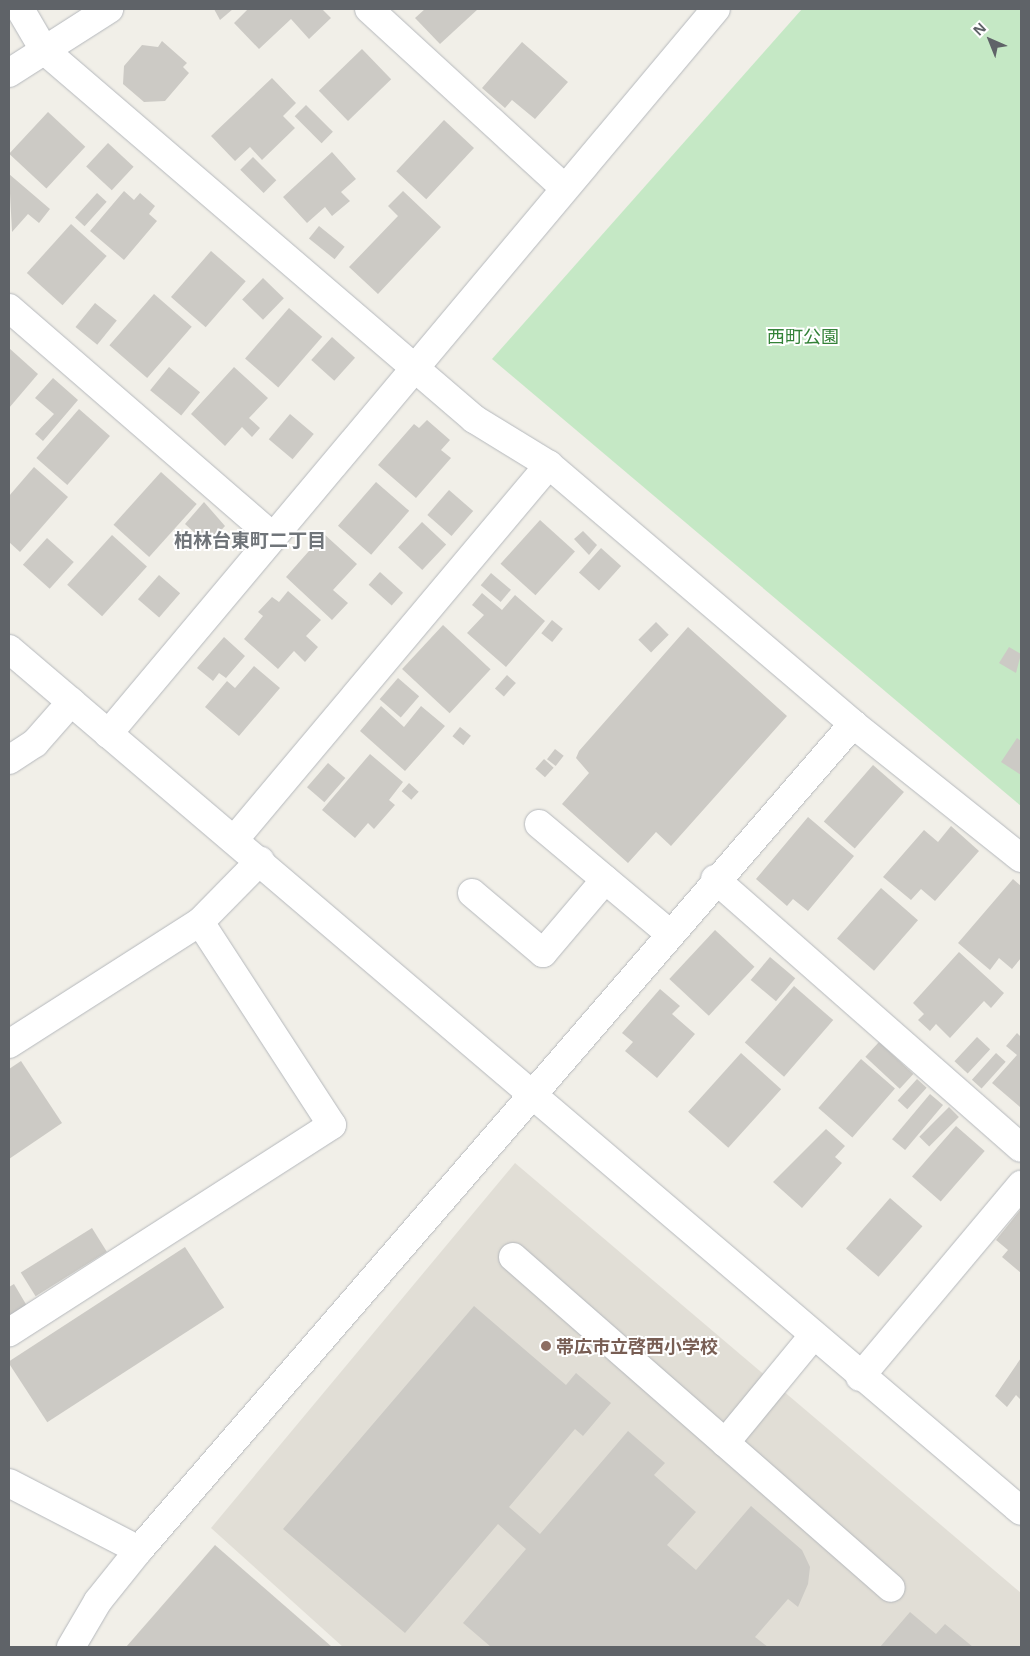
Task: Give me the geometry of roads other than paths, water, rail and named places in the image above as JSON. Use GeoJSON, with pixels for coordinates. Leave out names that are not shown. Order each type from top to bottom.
{"type":"FeatureCollection","features":[{"type":"Feature","properties":{"kind":"street"},"geometry":{"type":"LineString","coordinates":[[20,9],[44,50],[474,419],[549,465],[853,724],[1021,858]]}},
{"type":"Feature","properties":{"kind":"street"},"geometry":{"type":"LineString","coordinates":[[9,73],[109,9]]}},
{"type":"Feature","properties":{"kind":"street"},"geometry":{"type":"LineString","coordinates":[[369,9],[563,187]]}},
{"type":"Feature","properties":{"kind":"street"},"geometry":{"type":"LineString","coordinates":[[108,734],[415,368],[563,187],[716,9]]}},
{"type":"Feature","properties":{"kind":"street"},"geometry":{"type":"LineString","coordinates":[[9,308],[273,536]]}},
{"type":"Feature","properties":{"kind":"street"},"geometry":{"type":"LineString","coordinates":[[234,840],[549,465]]}},
{"type":"Feature","properties":{"kind":"street"},"geometry":{"type":"LineString","coordinates":[[9,649],[533,1091],[812,1336],[1021,1511]]}},
{"type":"Feature","properties":{"kind":"street"},"geometry":{"type":"LineString","coordinates":[[9,760],[35,743],[71,702]]}},
{"type":"Feature","properties":{"kind":"street"},"geometry":{"type":"LineString","coordinates":[[71,1647],[98,1602],[139,1550],[715,879],[853,724]]}},
{"type":"Feature","properties":{"kind":"street"},"geometry":{"type":"LineString","coordinates":[[539,824],[669,934]]}},
{"type":"Feature","properties":{"kind":"street"},"geometry":{"type":"LineString","coordinates":[[9,1044],[200,922],[260,861]]}},
{"type":"Feature","properties":{"kind":"street"},"geometry":{"type":"LineString","coordinates":[[715,879],[1021,1148]]}},
{"type":"Feature","properties":{"kind":"street"},"geometry":{"type":"LineString","coordinates":[[472,893],[543,953],[605,880]]}},
{"type":"Feature","properties":{"kind":"street"},"geometry":{"type":"LineString","coordinates":[[9,1332],[332,1125],[200,922]]}},
{"type":"Feature","properties":{"kind":"street"},"geometry":{"type":"LineString","coordinates":[[860,1377],[1021,1185]]}},
{"type":"Feature","properties":{"kind":"street"},"geometry":{"type":"LineString","coordinates":[[513,1258],[891,1588]]}},
{"type":"Feature","properties":{"kind":"street"},"geometry":{"type":"LineString","coordinates":[[725,1443],[812,1336]]}},
{"type":"Feature","properties":{"kind":"street"},"geometry":{"type":"LineString","coordinates":[[9,1483],[139,1550]]}},
{"type":"Feature","properties":{"kind":"place","name":"帯広市立啓西小学校"},"geometry":{"type":"Point","coordinates":[546,1346]}},
{"type":"Feature","properties":{"kind":"district","name":"柏林台東町二丁目"},"geometry":{"type":"Point","coordinates":[250,541]}},
{"type":"Feature","properties":{"kind":"park label","name":"西町公園"},"geometry":{"type":"Point","coordinates":[803,336]}}]}
